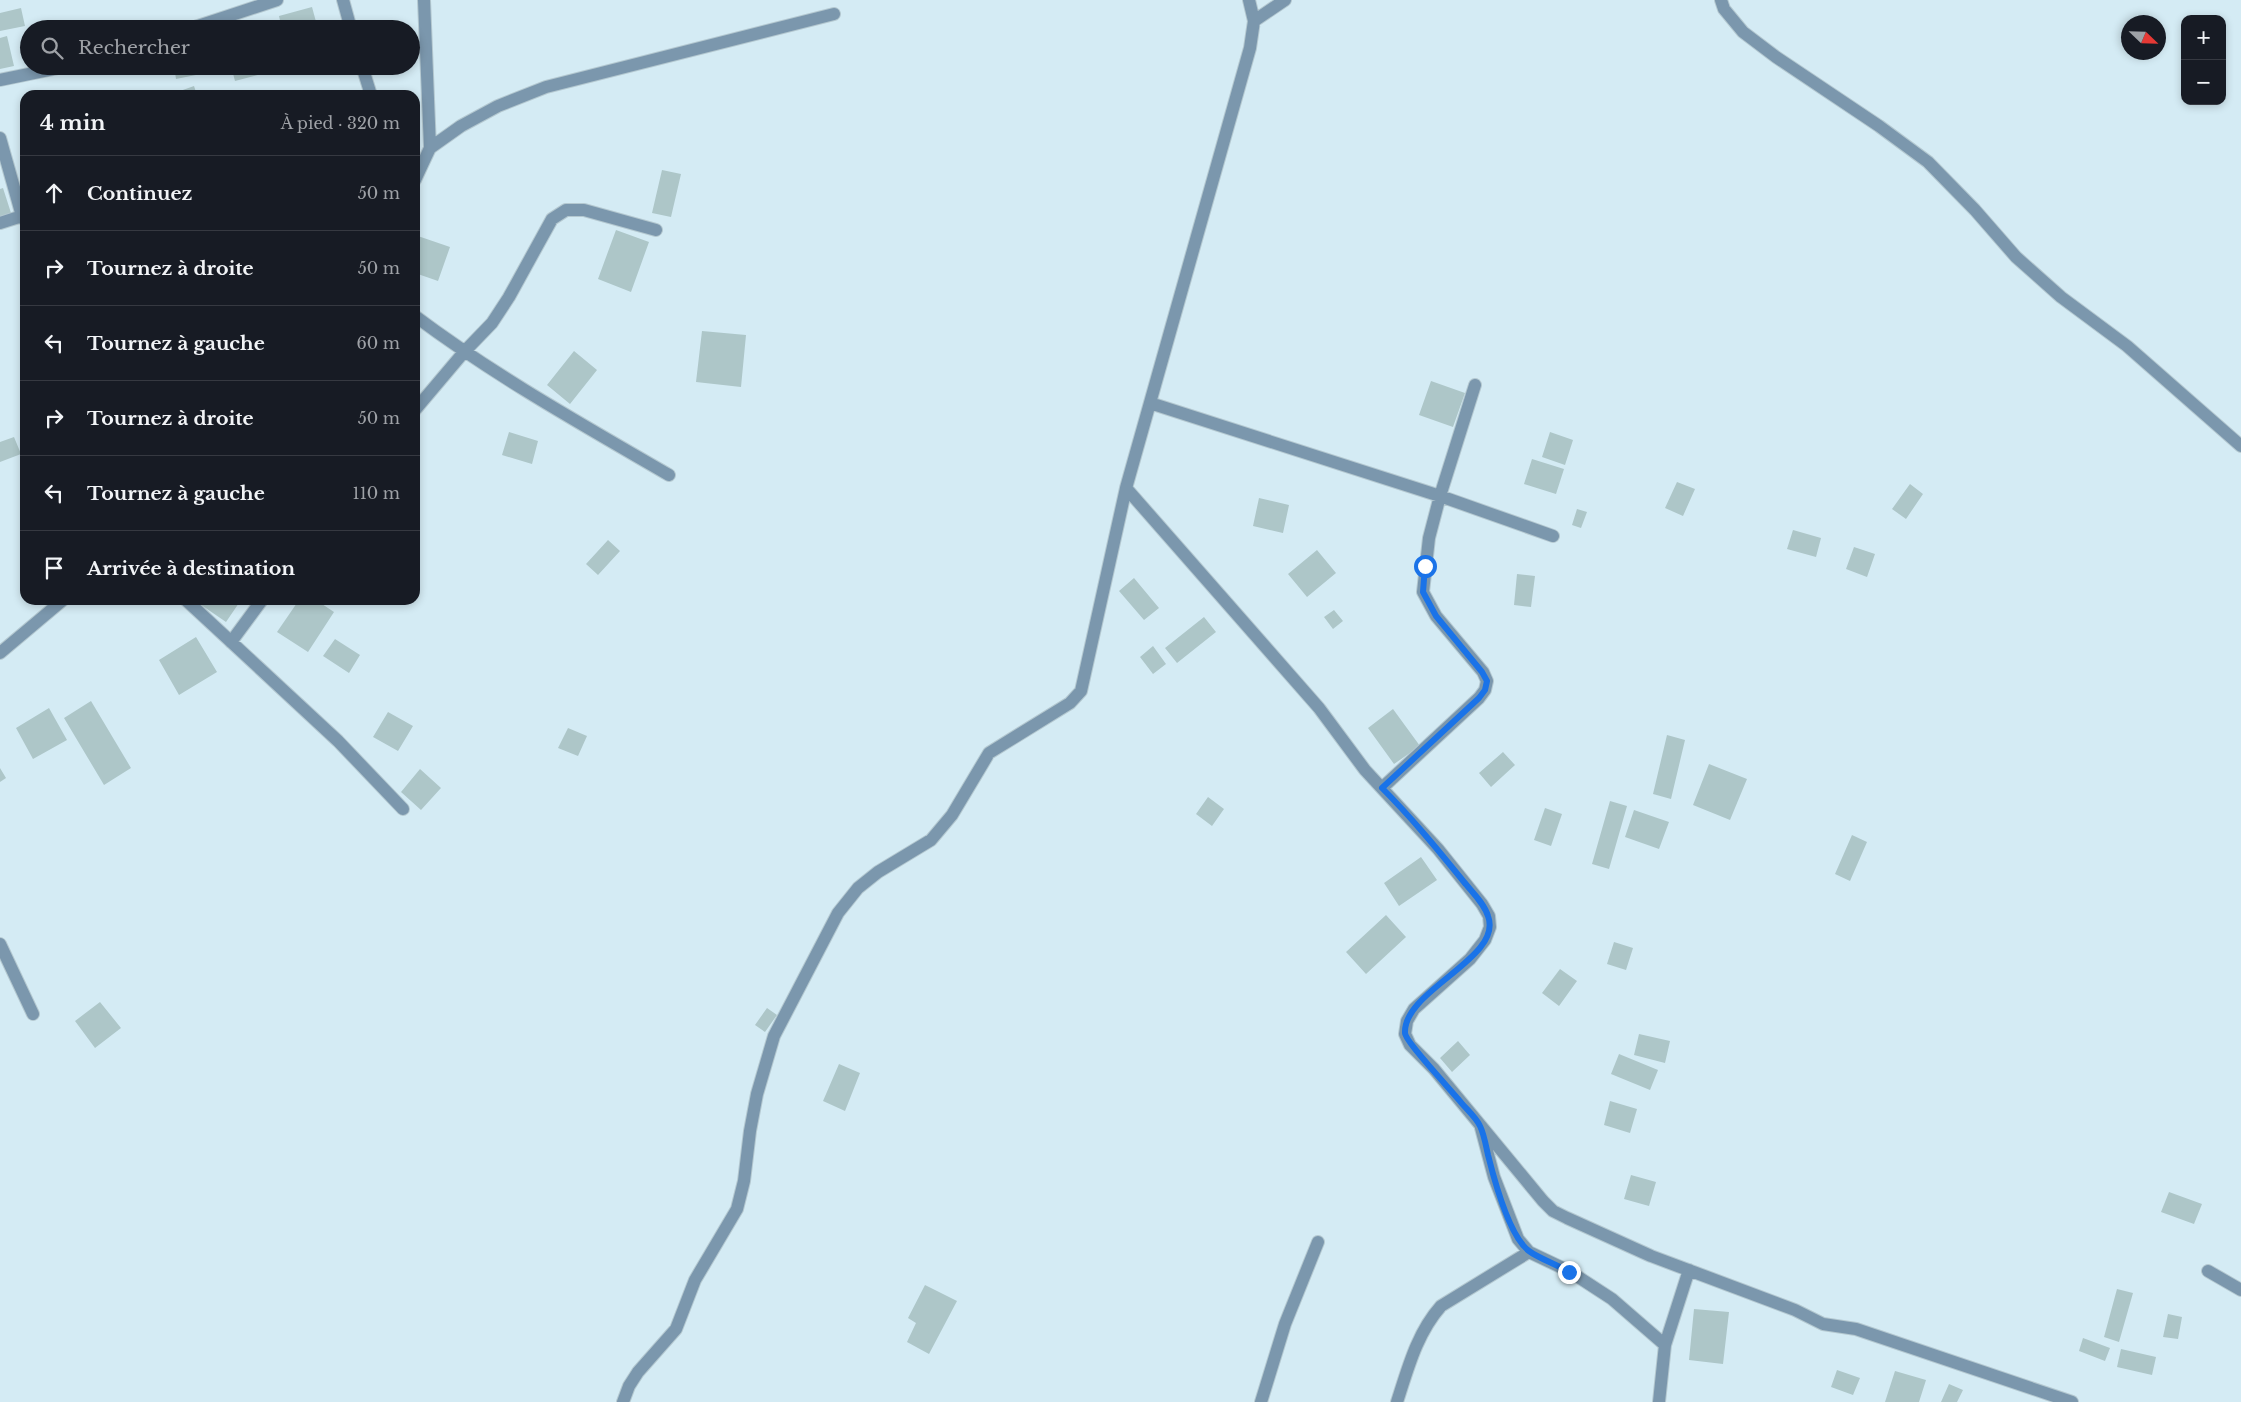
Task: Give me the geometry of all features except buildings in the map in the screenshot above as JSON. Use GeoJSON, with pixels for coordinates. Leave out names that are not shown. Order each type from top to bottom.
{"type":"FeatureCollection","features":[{"type":"Feature","properties":{"kind":"street"},"geometry":{"type":"LineString","coordinates":[[216,20],[277,0]]}},
{"type":"Feature","properties":{"kind":"street"},"geometry":{"type":"LineString","coordinates":[[343,0],[349,20]]}},
{"type":"Feature","properties":{"kind":"street"},"geometry":{"type":"LineString","coordinates":[[420,169],[430,148],[424,0]]}},
{"type":"Feature","properties":{"kind":"street"},"geometry":{"type":"LineString","coordinates":[[622,1402],[638,1372],[676,1329],[694,1280],[737,1209],[744,1181],[757,1094],[774,1036],[838,913],[858,888],[931,840],[952,815],[990,754],[1070,702],[1081,691],[1126,488],[1240,84],[1254,21],[1249,0]]}},
{"type":"Feature","properties":{"kind":"street"},"geometry":{"type":"LineString","coordinates":[[1254,21],[1285,0]]}},
{"type":"Feature","properties":{"kind":"street"},"geometry":{"type":"LineString","coordinates":[[1721,0],[1724,9],[1743,32],[1928,162],[1975,210],[2016,257],[2061,297],[2127,346],[2241,446]]}},
{"type":"Feature","properties":{"kind":"street"},"geometry":{"type":"LineString","coordinates":[[430,148],[460,126],[498,106],[546,87],[834,14]]}},
{"type":"Feature","properties":{"kind":"street"},"geometry":{"type":"LineString","coordinates":[[0,80],[24,75]]}},
{"type":"Feature","properties":{"kind":"street"},"geometry":{"type":"LineString","coordinates":[[365,75],[369,90]]}},
{"type":"Feature","properties":{"kind":"street"},"geometry":{"type":"LineString","coordinates":[[0,138],[20,205]]}},
{"type":"Feature","properties":{"kind":"street"},"geometry":{"type":"LineString","coordinates":[[420,404],[464,352],[492,323],[520,278],[552,219],[566,210],[584,210],[656,230]]}},
{"type":"Feature","properties":{"kind":"street"},"geometry":{"type":"LineString","coordinates":[[0,223],[20,219]]}},
{"type":"Feature","properties":{"kind":"street"},"geometry":{"type":"LineString","coordinates":[[420,320],[464,352],[518,386],[669,475]]}},
{"type":"Feature","properties":{"kind":"street"},"geometry":{"type":"LineString","coordinates":[[1382,788],[1479,698],[1485,690],[1487,681],[1482,672],[1436,616],[1423,592],[1429,538],[1440,496],[1475,385]]}},
{"type":"Feature","properties":{"kind":"street"},"geometry":{"type":"LineString","coordinates":[[1150,403],[1440,496],[1554,536]]}},
{"type":"Feature","properties":{"kind":"street"},"geometry":{"type":"LineString","coordinates":[[1126,488],[1320,708],[1365,770],[1438,849],[1482,904],[1489,916],[1490,928],[1485,940],[1470,959],[1414,1009],[1407,1021],[1405,1034],[1410,1045],[1434,1069],[1553,1211],[1651,1256],[1794,1310],[1822,1324],[1856,1329],[2072,1402]]}},
{"type":"Feature","properties":{"kind":"street"},"geometry":{"type":"LineString","coordinates":[[0,653],[57,605]]}},
{"type":"Feature","properties":{"kind":"street"},"geometry":{"type":"LineString","coordinates":[[191,605],[338,741],[403,809]]}},
{"type":"Feature","properties":{"kind":"street"},"geometry":{"type":"LineString","coordinates":[[232,642],[258,605]]}},
{"type":"Feature","properties":{"kind":"street"},"geometry":{"type":"LineString","coordinates":[[0,944],[33,1014]]}},
{"type":"Feature","properties":{"kind":"street"},"geometry":{"type":"LineString","coordinates":[[1480,1126],[1494,1177],[1518,1239],[1529,1252],[1569,1272],[1612,1299],[1665,1345]]}},
{"type":"Feature","properties":{"kind":"street"},"geometry":{"type":"LineString","coordinates":[[1261,1402],[1285,1324],[1318,1242]]}},
{"type":"Feature","properties":{"kind":"street"},"geometry":{"type":"LineString","coordinates":[[1397,1402],[1423,1330],[1441,1306],[1529,1252]]}},
{"type":"Feature","properties":{"kind":"street"},"geometry":{"type":"LineString","coordinates":[[1659,1402],[1665,1345],[1689,1270]]}},
{"type":"Feature","properties":{"kind":"street"},"geometry":{"type":"LineString","coordinates":[[2208,1271],[2241,1290]]}},
{"type":"Feature","properties":{"kind":"route"},"geometry":{"type":"LineString","coordinates":[[1425,566],[1423,592],[1436,616],[1482,672],[1487,681],[1485,690],[1479,698],[1382,788],[1438,849],[1482,904],[1489,916],[1490,928],[1485,940],[1470,959],[1426,996],[1414,1009],[1407,1021],[1405,1034],[1410,1045],[1434,1069],[1480,1126],[1494,1177],[1518,1239],[1529,1252],[1569,1272]]}}]}
